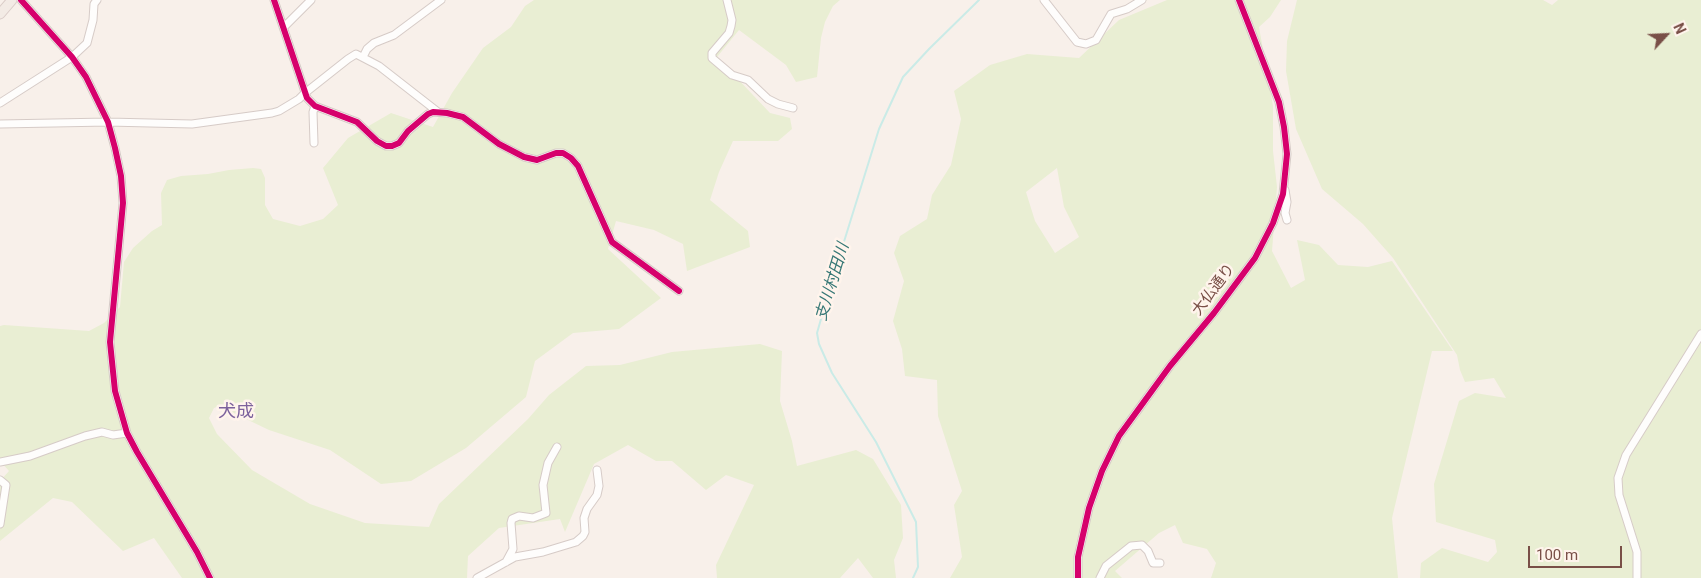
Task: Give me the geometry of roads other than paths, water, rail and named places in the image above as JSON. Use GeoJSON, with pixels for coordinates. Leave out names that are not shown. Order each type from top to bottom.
{"type":"FeatureCollection","features":[{"type":"Feature","properties":{"kind":"main road"},"geometry":{"type":"LineString","coordinates":[[0,14],[12,0]]}},
{"type":"Feature","properties":{"kind":"street"},"geometry":{"type":"LineString","coordinates":[[21,0],[72,57],[86,77],[108,122],[121,176],[123,203],[111,321],[110,351],[115,391],[127,433],[197,552],[210,578]]}},
{"type":"Feature","properties":{"kind":"street"},"geometry":{"type":"LineString","coordinates":[[0,103],[72,57],[87,43],[93,20],[94,4],[97,0]]}},
{"type":"Feature","properties":{"kind":"street"},"geometry":{"type":"LineString","coordinates":[[274,0],[305,93],[315,106],[357,122],[377,141],[386,146],[398,143],[408,131],[428,114],[439,112],[463,117],[499,144],[524,157],[537,160],[556,153],[571,158],[578,166],[585,180],[612,242],[679,291]]}},
{"type":"Feature","properties":{"kind":"street"},"geometry":{"type":"LineString","coordinates":[[284,27],[310,0]]}},
{"type":"Feature","properties":{"kind":"street"},"geometry":{"type":"LineString","coordinates":[[363,57],[367,48],[394,35],[441,0]]}},
{"type":"Feature","properties":{"kind":"street"},"geometry":{"type":"LineString","coordinates":[[727,0],[732,20],[731,26],[729,33],[712,53],[712,58],[732,75],[748,80],[768,99],[793,108]]}},
{"type":"Feature","properties":{"kind":"street"},"geometry":{"type":"LineString","coordinates":[[1044,0],[1077,42],[1086,44],[1096,40],[1111,14],[1142,0]]}},
{"type":"Feature","properties":{"kind":"street","name":"大仏通り"},"geometry":{"type":"LineString","coordinates":[[1078,578],[1078,557],[1088,508],[1102,471],[1119,436],[1170,366],[1214,313],[1254,258],[1273,223],[1284,188],[1287,154],[1281,110],[1239,0]]}},
{"type":"Feature","properties":{"kind":"street"},"geometry":{"type":"LineString","coordinates":[[0,124],[108,122],[192,124],[272,113],[299,99],[356,54],[380,66],[439,112]]}},
{"type":"Feature","properties":{"kind":"street"},"geometry":{"type":"LineString","coordinates":[[314,143],[313,112],[315,106]]}},
{"type":"Feature","properties":{"kind":"street"},"geometry":{"type":"LineString","coordinates":[[1284,188],[1287,193],[1286,220]]}},
{"type":"Feature","properties":{"kind":"street"},"geometry":{"type":"LineString","coordinates":[[1637,578],[1637,552],[1619,495],[1618,478],[1626,455],[1701,334]]}},
{"type":"Feature","properties":{"kind":"street"},"geometry":{"type":"LineString","coordinates":[[0,462],[30,456],[85,436],[102,432],[113,435],[127,433]]}},
{"type":"Feature","properties":{"kind":"street"},"geometry":{"type":"LineString","coordinates":[[506,562],[513,549],[510,523],[512,519],[519,516],[533,518],[546,513],[543,485],[548,464],[557,447]]}},
{"type":"Feature","properties":{"kind":"street"},"geometry":{"type":"LineString","coordinates":[[477,578],[516,557],[543,552],[576,542],[583,536],[585,532],[584,518],[586,509],[597,495],[599,486],[597,470]]}},
{"type":"Feature","properties":{"kind":"street"},"geometry":{"type":"LineString","coordinates":[[0,480],[6,485],[0,524]]}},
{"type":"Feature","properties":{"kind":"street"},"geometry":{"type":"LineString","coordinates":[[1100,578],[1106,566],[1131,546],[1142,545],[1148,551],[1153,563],[1160,563]]}},
{"type":"Feature","properties":{"kind":"waterway","name":"支川村田川"},"geometry":{"type":"LineString","coordinates":[[913,578],[918,567],[916,522],[876,442],[832,373],[819,344],[817,333],[879,129],[903,77],[979,0]]}},
{"type":"Feature","properties":{"kind":"district","name":"犬成"},"geometry":{"type":"Point","coordinates":[236,412]}}]}
